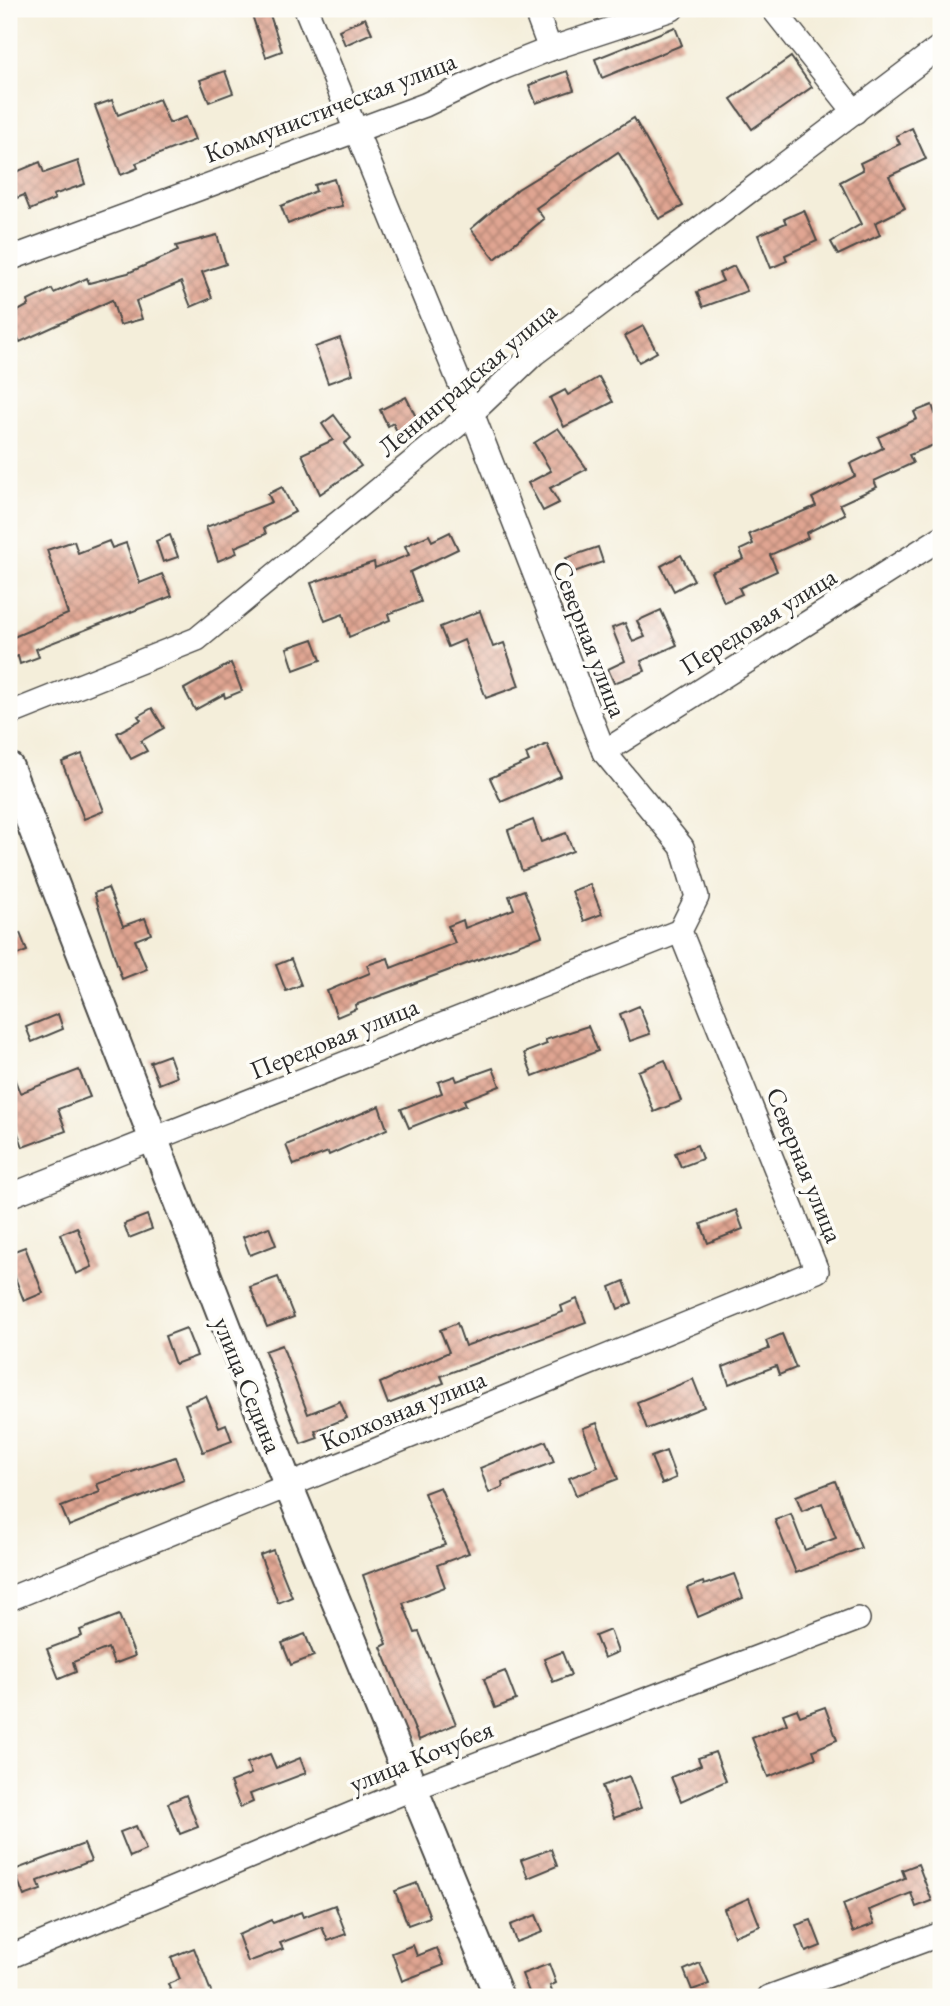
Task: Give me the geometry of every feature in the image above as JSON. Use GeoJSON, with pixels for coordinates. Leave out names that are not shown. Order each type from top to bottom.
{"type":"FeatureCollection","features":[{"type":"Feature","properties":{"kind":"main road","name":"улица Седина"},"geometry":{"type":"LineString","coordinates":[[9,767],[289,1487],[499,1997]]}},
{"type":"Feature","properties":{"kind":"street","name":"Северная улица"},"geometry":{"type":"LineString","coordinates":[[306,9],[472,413],[604,752],[682,847],[697,897],[680,931],[817,1271]]}},
{"type":"Feature","properties":{"kind":"street"},"geometry":{"type":"LineString","coordinates":[[535,9],[550,49]]}},
{"type":"Feature","properties":{"kind":"street","name":"Коммунистическая улица"},"geometry":{"type":"LineString","coordinates":[[9,260],[425,105],[500,69],[550,49],[672,9]]}},
{"type":"Feature","properties":{"kind":"street"},"geometry":{"type":"LineString","coordinates":[[773,9],[855,112]]}},
{"type":"Feature","properties":{"kind":"street","name":"Ленинградская улица"},"geometry":{"type":"LineString","coordinates":[[9,714],[197,639],[472,413],[534,354],[941,46]]}},
{"type":"Feature","properties":{"kind":"street","name":"Передовая улица"},"geometry":{"type":"LineString","coordinates":[[604,752],[941,538]]}},
{"type":"Feature","properties":{"kind":"street","name":"Передовая улица"},"geometry":{"type":"LineString","coordinates":[[9,1196],[680,931]]}},
{"type":"Feature","properties":{"kind":"street","name":"Колхозная улица"},"geometry":{"type":"LineString","coordinates":[[9,1599],[817,1271]]}},
{"type":"Feature","properties":{"kind":"street","name":"улица Кочубея"},"geometry":{"type":"LineString","coordinates":[[9,1957],[414,1788],[858,1619]]}},
{"type":"Feature","properties":{"kind":"street"},"geometry":{"type":"LineString","coordinates":[[769,1997],[941,1934]]}},
{"type":"Feature","properties":{"kind":"building"},"geometry":{"type":"Polygon","coordinates":[[[250,9],[268,9],[282,51],[266,57],[250,9]]]}},
{"type":"Feature","properties":{"kind":"building"},"geometry":{"type":"Polygon","coordinates":[[[365,18],[372,33],[345,45],[339,30],[365,18]]]}},
{"type":"Feature","properties":{"kind":"building"},"geometry":{"type":"Polygon","coordinates":[[[675,27],[682,45],[602,78],[595,59],[675,27]]]}},
{"type":"Feature","properties":{"kind":"building"},"geometry":{"type":"Polygon","coordinates":[[[791,57],[812,87],[752,129],[731,99],[791,57]]]}},
{"type":"Feature","properties":{"kind":"building"},"geometry":{"type":"Polygon","coordinates":[[[225,71],[233,93],[209,102],[200,80],[225,71]]]}},
{"type":"Feature","properties":{"kind":"building"},"geometry":{"type":"Polygon","coordinates":[[[567,71],[574,90],[536,103],[529,85],[567,71]]]}},
{"type":"Feature","properties":{"kind":"building"},"geometry":{"type":"Polygon","coordinates":[[[159,99],[169,123],[186,117],[195,140],[136,163],[138,168],[121,175],[95,106],[112,100],[118,115],[159,99]]]}},
{"type":"Feature","properties":{"kind":"building"},"geometry":{"type":"Polygon","coordinates":[[[634,118],[683,206],[659,219],[618,152],[536,208],[544,219],[495,259],[471,229],[518,189],[634,118]]]}},
{"type":"Feature","properties":{"kind":"building"},"geometry":{"type":"Polygon","coordinates":[[[912,128],[926,159],[889,176],[905,208],[875,223],[880,235],[838,255],[831,242],[861,224],[840,182],[863,170],[860,163],[900,144],[896,136],[912,128]]]}},
{"type":"Feature","properties":{"kind":"building"},"geometry":{"type":"Polygon","coordinates":[[[78,161],[85,184],[53,195],[55,199],[30,210],[24,195],[17,198],[9,175],[40,162],[44,173],[78,161]]]}},
{"type":"Feature","properties":{"kind":"building"},"geometry":{"type":"Polygon","coordinates":[[[334,179],[342,206],[321,210],[288,224],[281,206],[316,191],[314,185],[334,179]]]}},
{"type":"Feature","properties":{"kind":"building"},"geometry":{"type":"Polygon","coordinates":[[[804,210],[817,241],[785,255],[787,261],[771,268],[758,235],[786,223],[784,219],[804,210]]]}},
{"type":"Feature","properties":{"kind":"building"},"geometry":{"type":"Polygon","coordinates":[[[217,235],[226,264],[202,272],[212,298],[191,307],[181,282],[136,301],[142,319],[120,325],[112,300],[20,342],[9,322],[9,316],[29,305],[28,301],[52,289],[54,293],[87,278],[89,283],[128,273],[178,251],[176,246],[217,235]]]}},
{"type":"Feature","properties":{"kind":"building"},"geometry":{"type":"Polygon","coordinates":[[[734,266],[747,291],[703,307],[697,292],[723,281],[719,273],[734,266]]]}},
{"type":"Feature","properties":{"kind":"building"},"geometry":{"type":"Polygon","coordinates":[[[643,326],[657,352],[639,362],[625,336],[643,326]]]}},
{"type":"Feature","properties":{"kind":"building"},"geometry":{"type":"Polygon","coordinates":[[[340,338],[353,374],[328,383],[315,347],[340,338]]]}},
{"type":"Feature","properties":{"kind":"building"},"geometry":{"type":"Polygon","coordinates":[[[599,377],[613,402],[564,427],[550,398],[565,390],[568,395],[599,377]]]}},
{"type":"Feature","properties":{"kind":"building"},"geometry":{"type":"Polygon","coordinates":[[[406,397],[420,425],[399,436],[393,423],[388,426],[380,410],[406,397]]]}},
{"type":"Feature","properties":{"kind":"building"},"geometry":{"type":"Polygon","coordinates":[[[932,405],[941,429],[941,442],[909,455],[913,463],[874,481],[877,487],[840,504],[845,514],[806,533],[808,538],[770,555],[777,571],[739,588],[742,594],[724,602],[711,572],[744,559],[740,550],[753,544],[749,534],[816,506],[812,498],[855,476],[850,464],[883,448],[878,437],[917,419],[914,412],[932,405]]]}},
{"type":"Feature","properties":{"kind":"building"},"geometry":{"type":"Polygon","coordinates":[[[334,415],[351,438],[344,444],[361,466],[320,494],[302,454],[333,440],[322,424],[334,415]]]}},
{"type":"Feature","properties":{"kind":"building"},"geometry":{"type":"Polygon","coordinates":[[[558,428],[587,469],[550,488],[559,503],[543,511],[528,483],[551,471],[534,443],[558,428]]]}},
{"type":"Feature","properties":{"kind":"building"},"geometry":{"type":"Polygon","coordinates":[[[282,487],[295,512],[264,528],[266,534],[235,547],[237,553],[218,561],[206,527],[272,502],[268,494],[282,487]]]}},
{"type":"Feature","properties":{"kind":"building"},"geometry":{"type":"Polygon","coordinates":[[[450,532],[458,549],[410,572],[421,602],[388,614],[390,620],[349,637],[343,614],[325,621],[311,583],[374,562],[375,568],[409,555],[405,546],[429,535],[432,541],[450,532]]]}},
{"type":"Feature","properties":{"kind":"building"},"geometry":{"type":"Polygon","coordinates":[[[170,535],[178,557],[163,562],[156,541],[170,535]]]}},
{"type":"Feature","properties":{"kind":"building"},"geometry":{"type":"Polygon","coordinates":[[[74,541],[78,553],[109,541],[112,548],[126,543],[140,583],[162,574],[172,596],[36,649],[39,657],[20,664],[18,656],[9,659],[9,639],[68,614],[47,550],[74,541]]]}},
{"type":"Feature","properties":{"kind":"building"},"geometry":{"type":"Polygon","coordinates":[[[598,547],[603,562],[571,573],[566,558],[598,547]]]}},
{"type":"Feature","properties":{"kind":"building"},"geometry":{"type":"Polygon","coordinates":[[[681,555],[694,580],[674,591],[661,566],[681,555]]]}},
{"type":"Feature","properties":{"kind":"building"},"geometry":{"type":"Polygon","coordinates":[[[661,610],[677,645],[641,661],[645,671],[614,683],[608,669],[625,661],[612,628],[625,623],[633,642],[645,637],[637,621],[661,610]]]}},
{"type":"Feature","properties":{"kind":"building"},"geometry":{"type":"Polygon","coordinates":[[[480,611],[493,647],[504,643],[519,686],[486,698],[464,640],[448,647],[440,627],[480,611]]]}},
{"type":"Feature","properties":{"kind":"building"},"geometry":{"type":"Polygon","coordinates":[[[313,639],[321,660],[294,670],[287,648],[313,639]]]}},
{"type":"Feature","properties":{"kind":"building"},"geometry":{"type":"Polygon","coordinates":[[[231,663],[242,691],[225,698],[224,694],[195,710],[184,689],[231,663]]]}},
{"type":"Feature","properties":{"kind":"building"},"geometry":{"type":"Polygon","coordinates":[[[152,708],[164,728],[141,741],[147,751],[131,759],[117,733],[141,720],[138,716],[152,708]]]}},
{"type":"Feature","properties":{"kind":"building"},"geometry":{"type":"Polygon","coordinates":[[[547,744],[561,776],[501,802],[490,778],[529,761],[526,754],[547,744]]]}},
{"type":"Feature","properties":{"kind":"building"},"geometry":{"type":"Polygon","coordinates":[[[82,754],[104,811],[84,819],[62,762],[82,754]]]}},
{"type":"Feature","properties":{"kind":"building"},"geometry":{"type":"Polygon","coordinates":[[[533,820],[541,842],[566,833],[573,851],[522,871],[508,830],[533,820]]]}},
{"type":"Feature","properties":{"kind":"building"},"geometry":{"type":"Polygon","coordinates":[[[590,884],[602,914],[584,921],[572,891],[590,884]]]}},
{"type":"Feature","properties":{"kind":"building"},"geometry":{"type":"Polygon","coordinates":[[[108,888],[123,926],[145,918],[151,934],[135,940],[147,969],[122,979],[94,893],[108,888]]]}},
{"type":"Feature","properties":{"kind":"building"},"geometry":{"type":"Polygon","coordinates":[[[524,890],[542,936],[355,1005],[356,1009],[337,1017],[327,991],[370,973],[367,965],[388,958],[391,968],[455,943],[448,926],[463,920],[465,928],[514,909],[509,896],[524,890]]]}},
{"type":"Feature","properties":{"kind":"building"},"geometry":{"type":"Polygon","coordinates":[[[20,933],[27,951],[9,958],[9,937],[20,933]]]}},
{"type":"Feature","properties":{"kind":"building"},"geometry":{"type":"Polygon","coordinates":[[[291,959],[301,985],[286,991],[276,965],[291,959]]]}},
{"type":"Feature","properties":{"kind":"building"},"geometry":{"type":"Polygon","coordinates":[[[639,1006],[650,1034],[630,1041],[620,1014],[639,1006]]]}},
{"type":"Feature","properties":{"kind":"building"},"geometry":{"type":"Polygon","coordinates":[[[58,1014],[63,1029],[32,1042],[26,1027],[58,1014]]]}},
{"type":"Feature","properties":{"kind":"building"},"geometry":{"type":"Polygon","coordinates":[[[588,1026],[598,1051],[533,1076],[524,1053],[547,1044],[545,1040],[588,1026]]]}},
{"type":"Feature","properties":{"kind":"building"},"geometry":{"type":"Polygon","coordinates":[[[169,1055],[177,1077],[159,1084],[150,1062],[169,1055]]]}},
{"type":"Feature","properties":{"kind":"building"},"geometry":{"type":"Polygon","coordinates":[[[665,1060],[681,1101],[654,1112],[638,1071],[665,1060]]]}},
{"type":"Feature","properties":{"kind":"building"},"geometry":{"type":"Polygon","coordinates":[[[9,1066],[20,1093],[79,1070],[90,1097],[58,1109],[66,1131],[23,1147],[9,1109],[9,1066]]]}},
{"type":"Feature","properties":{"kind":"building"},"geometry":{"type":"Polygon","coordinates":[[[493,1068],[500,1086],[464,1100],[466,1105],[409,1128],[401,1109],[442,1093],[438,1082],[455,1076],[457,1081],[493,1068]]]}},
{"type":"Feature","properties":{"kind":"building"},"geometry":{"type":"Polygon","coordinates":[[[379,1106],[387,1129],[329,1155],[328,1152],[294,1165],[286,1145],[379,1106]]]}},
{"type":"Feature","properties":{"kind":"building"},"geometry":{"type":"Polygon","coordinates":[[[697,1145],[702,1159],[681,1167],[675,1153],[697,1145]]]}},
{"type":"Feature","properties":{"kind":"building"},"geometry":{"type":"Polygon","coordinates":[[[736,1210],[743,1229],[708,1243],[701,1224],[736,1210]]]}},
{"type":"Feature","properties":{"kind":"building"},"geometry":{"type":"Polygon","coordinates":[[[147,1215],[152,1229],[129,1238],[124,1224],[147,1215]]]}},
{"type":"Feature","properties":{"kind":"building"},"geometry":{"type":"Polygon","coordinates":[[[77,1227],[92,1267],[76,1274],[60,1234],[77,1227]]]}},
{"type":"Feature","properties":{"kind":"building"},"geometry":{"type":"Polygon","coordinates":[[[269,1227],[276,1245],[250,1255],[243,1237],[269,1227]]]}},
{"type":"Feature","properties":{"kind":"building"},"geometry":{"type":"Polygon","coordinates":[[[25,1247],[43,1293],[24,1301],[9,1262],[9,1253],[25,1247]]]}},
{"type":"Feature","properties":{"kind":"building"},"geometry":{"type":"Polygon","coordinates":[[[278,1277],[294,1317],[267,1327],[250,1287],[278,1277]]]}},
{"type":"Feature","properties":{"kind":"building"},"geometry":{"type":"Polygon","coordinates":[[[624,1281],[632,1303],[618,1309],[610,1287],[624,1281]]]}},
{"type":"Feature","properties":{"kind":"building"},"geometry":{"type":"Polygon","coordinates":[[[577,1299],[586,1322],[441,1376],[444,1383],[388,1404],[380,1383],[449,1352],[440,1330],[457,1323],[465,1346],[563,1312],[561,1306],[577,1299]]]}},
{"type":"Feature","properties":{"kind":"building"},"geometry":{"type":"Polygon","coordinates":[[[186,1328],[197,1356],[175,1364],[165,1336],[186,1328]]]}},
{"type":"Feature","properties":{"kind":"building"},"geometry":{"type":"Polygon","coordinates":[[[782,1334],[796,1368],[779,1375],[776,1366],[729,1384],[723,1367],[769,1349],[766,1341],[782,1334]]]}},
{"type":"Feature","properties":{"kind":"building"},"geometry":{"type":"Polygon","coordinates":[[[282,1345],[308,1414],[340,1401],[347,1418],[315,1431],[318,1438],[301,1444],[265,1351],[282,1345]]]}},
{"type":"Feature","properties":{"kind":"building"},"geometry":{"type":"Polygon","coordinates":[[[693,1379],[704,1407],[647,1429],[637,1402],[693,1379]]]}},
{"type":"Feature","properties":{"kind":"building"},"geometry":{"type":"Polygon","coordinates":[[[206,1396],[219,1427],[226,1424],[232,1441],[203,1452],[185,1404],[206,1396]]]}},
{"type":"Feature","properties":{"kind":"building"},"geometry":{"type":"Polygon","coordinates":[[[597,1423],[618,1479],[576,1495],[569,1478],[598,1467],[583,1428],[597,1423]]]}},
{"type":"Feature","properties":{"kind":"building"},"geometry":{"type":"Polygon","coordinates":[[[546,1441],[554,1462],[502,1482],[503,1487],[489,1493],[480,1468],[546,1441]]]}},
{"type":"Feature","properties":{"kind":"building"},"geometry":{"type":"Polygon","coordinates":[[[666,1451],[676,1478],[662,1484],[651,1457],[666,1451]]]}},
{"type":"Feature","properties":{"kind":"building"},"geometry":{"type":"Polygon","coordinates":[[[175,1457],[184,1480],[69,1526],[61,1507],[100,1492],[97,1484],[175,1457]]]}},
{"type":"Feature","properties":{"kind":"building"},"geometry":{"type":"Polygon","coordinates":[[[835,1481],[861,1548],[796,1573],[775,1520],[791,1514],[805,1550],[836,1538],[822,1503],[802,1511],[796,1496],[835,1481]]]}},
{"type":"Feature","properties":{"kind":"building"},"geometry":{"type":"Polygon","coordinates":[[[440,1487],[469,1553],[437,1565],[445,1587],[403,1603],[415,1633],[419,1632],[456,1724],[419,1740],[381,1647],[387,1644],[363,1575],[445,1545],[424,1493],[440,1487]]]}},
{"type":"Feature","properties":{"kind":"building"},"geometry":{"type":"Polygon","coordinates":[[[273,1550],[292,1597],[278,1603],[260,1555],[273,1550]]]}},
{"type":"Feature","properties":{"kind":"building"},"geometry":{"type":"Polygon","coordinates":[[[734,1574],[743,1598],[698,1617],[687,1588],[734,1574]]]}},
{"type":"Feature","properties":{"kind":"building"},"geometry":{"type":"Polygon","coordinates":[[[119,1615],[135,1656],[114,1664],[108,1648],[73,1662],[76,1672],[59,1679],[47,1649],[82,1636],[80,1630],[119,1615]]]}},
{"type":"Feature","properties":{"kind":"building"},"geometry":{"type":"Polygon","coordinates":[[[610,1630],[618,1652],[604,1658],[595,1636],[610,1630]]]}},
{"type":"Feature","properties":{"kind":"building"},"geometry":{"type":"Polygon","coordinates":[[[305,1634],[314,1656],[291,1665],[282,1643],[305,1634]]]}},
{"type":"Feature","properties":{"kind":"building"},"geometry":{"type":"Polygon","coordinates":[[[562,1652],[571,1675],[553,1682],[544,1659],[562,1652]]]}},
{"type":"Feature","properties":{"kind":"building"},"geometry":{"type":"Polygon","coordinates":[[[505,1671],[516,1700],[495,1708],[484,1679],[505,1671]]]}},
{"type":"Feature","properties":{"kind":"building"},"geometry":{"type":"Polygon","coordinates":[[[825,1707],[837,1740],[813,1750],[816,1758],[768,1777],[752,1738],[787,1724],[783,1714],[797,1709],[800,1716],[825,1707]]]}},
{"type":"Feature","properties":{"kind":"building"},"geometry":{"type":"Polygon","coordinates":[[[715,1752],[726,1781],[681,1801],[671,1777],[701,1765],[698,1758],[715,1752]]]}},
{"type":"Feature","properties":{"kind":"building"},"geometry":{"type":"Polygon","coordinates":[[[270,1754],[276,1768],[300,1758],[306,1773],[250,1794],[253,1802],[240,1808],[230,1782],[251,1774],[247,1763],[270,1754]]]}},
{"type":"Feature","properties":{"kind":"building"},"geometry":{"type":"Polygon","coordinates":[[[629,1776],[641,1808],[614,1818],[602,1786],[629,1776]]]}},
{"type":"Feature","properties":{"kind":"building"},"geometry":{"type":"Polygon","coordinates":[[[186,1795],[198,1827],[180,1834],[168,1803],[186,1795]]]}},
{"type":"Feature","properties":{"kind":"building"},"geometry":{"type":"Polygon","coordinates":[[[136,1826],[146,1850],[130,1857],[120,1832],[136,1826]]]}},
{"type":"Feature","properties":{"kind":"building"},"geometry":{"type":"Polygon","coordinates":[[[84,1844],[91,1861],[38,1881],[41,1890],[24,1896],[14,1870],[84,1844]]]}},
{"type":"Feature","properties":{"kind":"building"},"geometry":{"type":"Polygon","coordinates":[[[551,1849],[557,1866],[528,1878],[521,1860],[551,1849]]]}},
{"type":"Feature","properties":{"kind":"building"},"geometry":{"type":"Polygon","coordinates":[[[918,1864],[932,1901],[916,1907],[911,1893],[869,1910],[874,1924],[853,1932],[843,1904],[905,1878],[902,1870],[918,1864]]]}},
{"type":"Feature","properties":{"kind":"building"},"geometry":{"type":"Polygon","coordinates":[[[417,1883],[430,1917],[408,1925],[395,1891],[417,1883]]]}},
{"type":"Feature","properties":{"kind":"building"},"geometry":{"type":"Polygon","coordinates":[[[749,1898],[760,1926],[734,1936],[724,1909],[749,1898]]]}},
{"type":"Feature","properties":{"kind":"building"},"geometry":{"type":"Polygon","coordinates":[[[335,1905],[346,1934],[328,1941],[322,1927],[280,1943],[283,1949],[248,1962],[238,1935],[271,1920],[273,1923],[301,1912],[303,1917],[335,1905]]]}},
{"type":"Feature","properties":{"kind":"building"},"geometry":{"type":"Polygon","coordinates":[[[536,1915],[543,1932],[516,1942],[510,1925],[536,1915]]]}},
{"type":"Feature","properties":{"kind":"building"},"geometry":{"type":"Polygon","coordinates":[[[811,1920],[821,1946],[806,1952],[796,1925],[811,1920]]]}},
{"type":"Feature","properties":{"kind":"building"},"geometry":{"type":"Polygon","coordinates":[[[413,1945],[417,1956],[437,1948],[444,1965],[402,1981],[392,1953],[413,1945]]]}},
{"type":"Feature","properties":{"kind":"building"},"geometry":{"type":"Polygon","coordinates":[[[194,1948],[213,1997],[173,1997],[168,1984],[180,1979],[171,1957],[194,1948]]]}},
{"type":"Feature","properties":{"kind":"building"},"geometry":{"type":"Polygon","coordinates":[[[700,1963],[709,1984],[692,1990],[684,1970],[700,1963]]]}},
{"type":"Feature","properties":{"kind":"building"},"geometry":{"type":"Polygon","coordinates":[[[549,1964],[556,1983],[550,1986],[554,1997],[531,1997],[522,1974],[549,1964]]]}}]}
